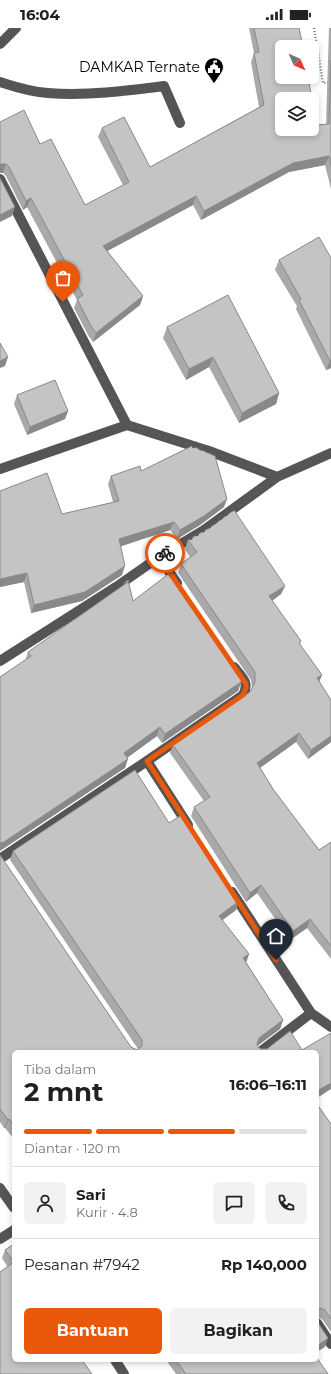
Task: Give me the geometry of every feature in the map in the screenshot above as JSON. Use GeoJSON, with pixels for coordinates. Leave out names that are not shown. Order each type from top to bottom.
{"type":"FeatureCollection","features":[{"type":"Feature","properties":{"kind":"street"},"geometry":{"type":"LineString","coordinates":[[0,44],[16,28]]}},
{"type":"Feature","properties":{"kind":"street"},"geometry":{"type":"LineString","coordinates":[[0,82],[19,88],[47,93],[128,90],[164,86],[180,123]]}},
{"type":"Feature","properties":{"kind":"street"},"geometry":{"type":"LineString","coordinates":[[0,178],[127,425]]}},
{"type":"Feature","properties":{"kind":"street"},"geometry":{"type":"LineString","coordinates":[[0,469],[127,425],[209,451],[277,477]]}},
{"type":"Feature","properties":{"kind":"street"},"geometry":{"type":"LineString","coordinates":[[0,661],[116,587],[159,557],[204,530],[277,477],[331,453]]}},
{"type":"Feature","properties":{"kind":"street"},"geometry":{"type":"LineString","coordinates":[[159,557],[180,588]]}},
{"type":"Feature","properties":{"kind":"street"},"geometry":{"type":"LineString","coordinates":[[2,859],[243,695],[246,684],[228,658]]}},
{"type":"Feature","properties":{"kind":"street"},"geometry":{"type":"LineString","coordinates":[[147,761],[194,834]]}},
{"type":"Feature","properties":{"kind":"street"},"geometry":{"type":"LineString","coordinates":[[225,881],[311,1013],[331,1027]]}},
{"type":"Feature","properties":{"kind":"street"},"geometry":{"type":"LineString","coordinates":[[263,1050],[311,1013]]}},
{"type":"Feature","properties":{"kind":"street"},"geometry":{"type":"LineString","coordinates":[[0,1188],[12,1205]]}},
{"type":"Feature","properties":{"kind":"street"},"geometry":{"type":"LineString","coordinates":[[0,1240],[12,1231]]}},
{"type":"Feature","properties":{"kind":"street"},"geometry":{"type":"LineString","coordinates":[[319,1326],[331,1344]]}},
{"type":"Feature","properties":{"kind":"street"},"geometry":{"type":"LineString","coordinates":[[116,1362],[124,1374]]}},
{"type":"Feature","properties":{"kind":"path"},"geometry":{"type":"LineString","coordinates":[[314,28],[323,83],[331,82]]}},
{"type":"Feature","properties":{"kind":"building"},"geometry":{"type":"Polygon","coordinates":[[[254,28],[299,28],[302,40],[275,40],[275,84],[309,84],[311,92],[275,92],[275,136],[319,136],[319,125],[329,124],[331,60],[331,166],[329,156],[293,163],[204,211],[196,196],[103,246],[143,296],[96,333],[77,299],[83,295],[31,198],[26,201],[9,167],[6,164],[0,165],[0,122],[24,110],[40,144],[51,139],[85,205],[129,182],[102,128],[124,117],[150,167],[264,105],[254,53],[259,52],[254,28]]]}},
{"type":"Feature","properties":{"kind":"building"},"geometry":{"type":"Polygon","coordinates":[[[0,178],[15,207],[0,215],[0,178]]]}},
{"type":"Feature","properties":{"kind":"building"},"geometry":{"type":"Polygon","coordinates":[[[319,237],[331,258],[330,361],[299,300],[301,299],[279,260],[319,237]]]}},
{"type":"Feature","properties":{"kind":"building"},"geometry":{"type":"Polygon","coordinates":[[[228,295],[279,393],[242,413],[213,357],[189,369],[167,327],[228,295]]]}},
{"type":"Feature","properties":{"kind":"building"},"geometry":{"type":"Polygon","coordinates":[[[0,343],[8,357],[0,361],[0,343]]]}},
{"type":"Feature","properties":{"kind":"building"},"geometry":{"type":"Polygon","coordinates":[[[55,380],[68,411],[30,427],[17,395],[55,380]]]}},
{"type":"Feature","properties":{"kind":"building"},"geometry":{"type":"Polygon","coordinates":[[[192,446],[215,456],[227,499],[204,516],[180,530],[174,522],[119,539],[125,566],[85,592],[34,605],[27,573],[0,579],[0,491],[47,473],[62,514],[119,501],[111,476],[140,466],[141,471],[192,446]]]}},
{"type":"Feature","properties":{"kind":"building"},"geometry":{"type":"Polygon","coordinates":[[[234,510],[285,586],[269,596],[301,641],[299,643],[322,675],[317,678],[331,700],[331,736],[311,750],[299,733],[257,763],[273,789],[319,850],[331,842],[331,946],[310,919],[293,931],[261,885],[250,893],[194,807],[210,797],[173,745],[250,692],[255,682],[255,672],[181,564],[197,552],[188,540],[211,527],[234,510]]]}},
{"type":"Feature","properties":{"kind":"building"},"geometry":{"type":"Polygon","coordinates":[[[171,572],[243,677],[241,682],[165,734],[160,727],[124,753],[128,759],[4,842],[0,843],[0,677],[31,656],[28,652],[128,582],[124,583],[128,580],[133,601],[171,572]]]}},
{"type":"Feature","properties":{"kind":"building"},"geometry":{"type":"Polygon","coordinates":[[[135,770],[169,823],[183,814],[239,901],[219,916],[249,954],[243,958],[283,1020],[259,1038],[257,1044],[258,1047],[261,1049],[267,1049],[290,1031],[302,1050],[137,1050],[142,1046],[142,1040],[13,851],[135,770]]]}},
{"type":"Feature","properties":{"kind":"building"},"geometry":{"type":"Polygon","coordinates":[[[0,855],[131,1047],[137,1050],[12,1050],[12,1123],[0,1109],[0,855]]]}},
{"type":"Feature","properties":{"kind":"building"},"geometry":{"type":"Polygon","coordinates":[[[331,1033],[331,1083],[319,1090],[319,1050],[302,1050],[331,1033]]]}},
{"type":"Feature","properties":{"kind":"building"},"geometry":{"type":"Polygon","coordinates":[[[319,1107],[331,1124],[331,1319],[325,1310],[320,1308],[319,1107]]]}},
{"type":"Feature","properties":{"kind":"building"},"geometry":{"type":"Polygon","coordinates":[[[12,1245],[12,1259],[5,1250],[12,1245]]]}},
{"type":"Feature","properties":{"kind":"building"},"geometry":{"type":"Polygon","coordinates":[[[12,1263],[12,1362],[83,1362],[92,1374],[0,1374],[0,1272],[12,1263]]]}},
{"type":"Feature","properties":{"kind":"building"},"geometry":{"type":"Polygon","coordinates":[[[319,1324],[328,1338],[319,1345],[319,1324]]]}},
{"type":"Feature","properties":{"kind":"building"},"geometry":{"type":"Polygon","coordinates":[[[319,1361],[328,1374],[186,1374],[177,1362],[319,1361]]]}},
{"type":"Feature","properties":{"kind":"way so far"},"geometry":{"type":"LineString","coordinates":[[63,302],[127,425],[209,451],[277,477],[204,530],[165,553]]}},
{"type":"Feature","properties":{"kind":"place","name":"DAMKAR Ternate"},"geometry":{"type":"Point","coordinates":[214,84]}},
{"type":"Feature","properties":{"kind":"route"},"geometry":{"type":"LineString","coordinates":[[165,553],[159,557],[246,684],[246,688],[243,695],[147,761],[276,960]]}}]}
